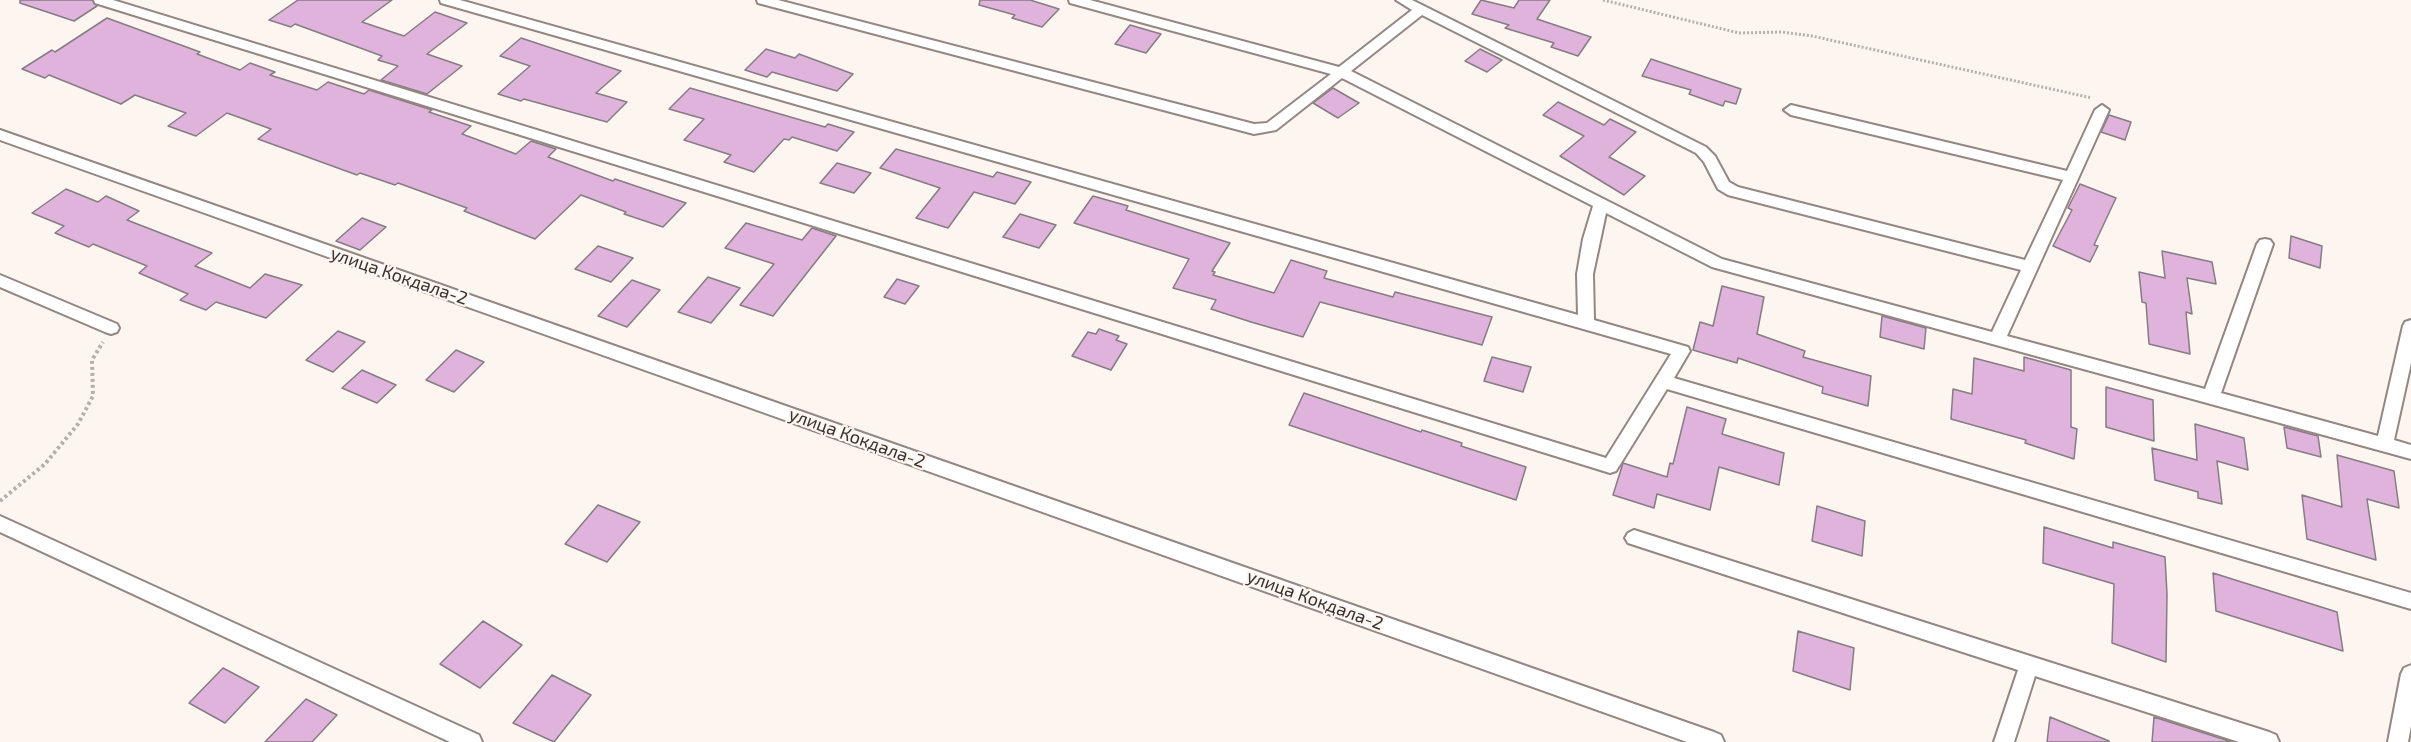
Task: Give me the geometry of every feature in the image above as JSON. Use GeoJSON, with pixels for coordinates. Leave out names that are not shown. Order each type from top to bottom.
{"type":"FeatureCollection","features":[{"type":"Feature","properties":{"kind":"street"},"geometry":{"type":"LineString","coordinates":[[100,0],[1610,466],[1682,351],[447,0]]}},
{"type":"Feature","properties":{"kind":"street"},"geometry":{"type":"LineString","coordinates":[[763,0],[1254,129],[1271,127],[1422,9]]}},
{"type":"Feature","properties":{"kind":"street"},"geometry":{"type":"LineString","coordinates":[[1075,0],[1341,72],[1717,263],[2411,452]]}},
{"type":"Feature","properties":{"kind":"street"},"geometry":{"type":"LineString","coordinates":[[1402,0],[1701,150],[1710,159],[1723,185],[1733,191],[2030,267]]}},
{"type":"Feature","properties":{"kind":"street"},"geometry":{"type":"LineString","coordinates":[[1791,110],[2071,177]]}},
{"type":"Feature","properties":{"kind":"street"},"geometry":{"type":"LineString","coordinates":[[1997,339],[2102,110]]}},
{"type":"Feature","properties":{"kind":"street","name":"улица Кокдала-2"},"geometry":{"type":"LineString","coordinates":[[0,135],[1714,742]]}},
{"type":"Feature","properties":{"kind":"street"},"geometry":{"type":"LineString","coordinates":[[1586,324],[1585,274],[1591,239],[1601,205]]}},
{"type":"Feature","properties":{"kind":"street"},"geometry":{"type":"LineString","coordinates":[[2211,397],[2265,244]]}},
{"type":"Feature","properties":{"kind":"street"},"geometry":{"type":"LineString","coordinates":[[0,281],[111,328]]}},
{"type":"Feature","properties":{"kind":"street"},"geometry":{"type":"LineString","coordinates":[[2385,444],[2411,326]]}},
{"type":"Feature","properties":{"kind":"street"},"geometry":{"type":"LineString","coordinates":[[1663,381],[2411,601]]}},
{"type":"Feature","properties":{"kind":"street"},"geometry":{"type":"LineString","coordinates":[[0,524],[472,742]]}},
{"type":"Feature","properties":{"kind":"street"},"geometry":{"type":"LineString","coordinates":[[1634,538],[2269,742]]}},
{"type":"Feature","properties":{"kind":"street"},"geometry":{"type":"LineString","coordinates":[[2004,742],[2029,665]]}},
{"type":"Feature","properties":{"kind":"street"},"geometry":{"type":"LineString","coordinates":[[2398,742],[2411,674]]}},
{"type":"Feature","properties":{"kind":"path"},"geometry":{"type":"LineString","coordinates":[[1603,0],[1739,33],[1782,32],[1812,36],[2093,98],[2102,110]]}},
{"type":"Feature","properties":{"kind":"path"},"geometry":{"type":"LineString","coordinates":[[0,501],[45,464],[78,424],[93,396],[92,360],[111,328]]}},
{"type":"Feature","properties":{"kind":"building"},"geometry":{"type":"Polygon","coordinates":[[[20,0],[92,0],[97,6],[74,21],[20,3],[20,0]]]}},
{"type":"Feature","properties":{"kind":"building"},"geometry":{"type":"Polygon","coordinates":[[[298,0],[392,0],[362,22],[404,36],[435,12],[467,23],[427,54],[462,66],[427,94],[381,80],[398,66],[378,60],[382,56],[295,24],[291,27],[269,20],[298,0]]]}},
{"type":"Feature","properties":{"kind":"building"},"geometry":{"type":"Polygon","coordinates":[[[980,0],[1030,0],[1059,9],[1042,27],[1012,18],[1015,15],[979,5],[980,0]]]}},
{"type":"Feature","properties":{"kind":"building"},"geometry":{"type":"Polygon","coordinates":[[[1481,0],[1514,8],[1519,0],[1550,0],[1537,19],[1591,37],[1578,56],[1551,47],[1554,43],[1505,28],[1509,25],[1472,14],[1481,0]]]}},
{"type":"Feature","properties":{"kind":"building"},"geometry":{"type":"Polygon","coordinates":[[[107,18],[200,52],[197,54],[240,70],[250,63],[275,72],[270,75],[317,90],[328,82],[364,94],[369,90],[432,110],[429,112],[471,126],[462,134],[516,154],[531,141],[556,149],[548,157],[613,181],[615,179],[686,203],[663,227],[624,214],[626,212],[581,195],[535,239],[464,211],[467,208],[398,183],[395,185],[360,173],[357,175],[258,139],[271,129],[227,113],[196,136],[168,126],[186,113],[135,95],[121,104],[49,75],[45,78],[22,69],[52,50],[55,52],[107,18]]]}},
{"type":"Feature","properties":{"kind":"building"},"geometry":{"type":"Polygon","coordinates":[[[1130,25],[1161,34],[1146,53],[1115,44],[1130,25]]]}},
{"type":"Feature","properties":{"kind":"building"},"geometry":{"type":"Polygon","coordinates":[[[521,38],[621,71],[596,93],[627,102],[607,122],[498,94],[530,66],[500,56],[521,38]]]}},
{"type":"Feature","properties":{"kind":"building"},"geometry":{"type":"Polygon","coordinates":[[[766,49],[795,58],[799,54],[853,74],[837,91],[772,72],[767,77],[745,70],[766,49]]]}},
{"type":"Feature","properties":{"kind":"building"},"geometry":{"type":"Polygon","coordinates":[[[1480,49],[1502,60],[1487,72],[1465,61],[1480,49]]]}},
{"type":"Feature","properties":{"kind":"building"},"geometry":{"type":"Polygon","coordinates":[[[1651,59],[1741,89],[1736,104],[1725,101],[1723,106],[1689,94],[1691,90],[1642,76],[1651,59]]]}},
{"type":"Feature","properties":{"kind":"building"},"geometry":{"type":"Polygon","coordinates":[[[690,88],[825,127],[828,124],[854,132],[837,151],[792,137],[789,140],[784,139],[754,172],[724,162],[731,155],[684,140],[704,119],[669,109],[690,88]]]}},
{"type":"Feature","properties":{"kind":"building"},"geometry":{"type":"Polygon","coordinates":[[[1333,88],[1359,103],[1338,118],[1313,103],[1333,88]]]}},
{"type":"Feature","properties":{"kind":"building"},"geometry":{"type":"Polygon","coordinates":[[[1558,102],[1604,125],[1610,119],[1636,132],[1609,157],[1645,176],[1624,195],[1560,156],[1584,136],[1543,115],[1558,102]]]}},
{"type":"Feature","properties":{"kind":"building"},"geometry":{"type":"Polygon","coordinates":[[[2109,115],[2131,122],[2125,140],[2101,132],[2109,115]]]}},
{"type":"Feature","properties":{"kind":"building"},"geometry":{"type":"Polygon","coordinates":[[[896,149],[993,177],[997,172],[1031,182],[1015,204],[974,192],[948,228],[916,218],[940,188],[880,168],[896,149]]]}},
{"type":"Feature","properties":{"kind":"building"},"geometry":{"type":"Polygon","coordinates":[[[837,163],[871,173],[854,193],[820,183],[837,163]]]}},
{"type":"Feature","properties":{"kind":"building"},"geometry":{"type":"Polygon","coordinates":[[[2080,184],[2116,198],[2094,245],[2098,246],[2090,262],[2053,246],[2072,210],[2068,208],[2080,184]]]}},
{"type":"Feature","properties":{"kind":"building"},"geometry":{"type":"Polygon","coordinates":[[[66,189],[98,202],[106,196],[139,211],[127,220],[212,253],[195,266],[250,288],[265,274],[302,285],[266,318],[216,302],[206,310],[180,300],[188,294],[139,273],[147,266],[93,244],[89,247],[55,233],[64,226],[32,213],[66,189]]]}},
{"type":"Feature","properties":{"kind":"building"},"geometry":{"type":"Polygon","coordinates":[[[1093,196],[1128,206],[1126,210],[1230,243],[1212,271],[1215,272],[1213,275],[1274,293],[1291,260],[1327,271],[1324,278],[1393,297],[1395,292],[1492,317],[1482,345],[1320,302],[1303,337],[1251,322],[1211,309],[1216,300],[1173,288],[1189,259],[1074,223],[1093,196]]]}},
{"type":"Feature","properties":{"kind":"building"},"geometry":{"type":"Polygon","coordinates":[[[1020,214],[1056,225],[1039,248],[1003,237],[1020,214]]]}},
{"type":"Feature","properties":{"kind":"building"},"geometry":{"type":"Polygon","coordinates":[[[362,218],[386,227],[360,250],[336,241],[362,218]]]}},
{"type":"Feature","properties":{"kind":"building"},"geometry":{"type":"Polygon","coordinates":[[[746,223],[802,240],[812,228],[836,236],[773,316],[740,305],[774,264],[725,248],[746,223]]]}},
{"type":"Feature","properties":{"kind":"building"},"geometry":{"type":"Polygon","coordinates":[[[2291,236],[2322,246],[2320,268],[2289,258],[2291,236]]]}},
{"type":"Feature","properties":{"kind":"building"},"geometry":{"type":"Polygon","coordinates":[[[598,246],[633,258],[611,282],[575,269],[598,246]]]}},
{"type":"Feature","properties":{"kind":"building"},"geometry":{"type":"Polygon","coordinates":[[[2162,251],[2212,262],[2216,284],[2187,278],[2192,314],[2186,312],[2190,354],[2149,344],[2146,303],[2142,302],[2139,272],[2165,278],[2162,251]]]}},
{"type":"Feature","properties":{"kind":"building"},"geometry":{"type":"Polygon","coordinates":[[[708,277],[740,288],[711,323],[678,312],[708,277]]]}},
{"type":"Feature","properties":{"kind":"building"},"geometry":{"type":"Polygon","coordinates":[[[897,279],[919,286],[905,304],[884,297],[897,279]]]}},
{"type":"Feature","properties":{"kind":"building"},"geometry":{"type":"Polygon","coordinates":[[[632,280],[660,290],[627,327],[598,316],[632,280]]]}},
{"type":"Feature","properties":{"kind":"building"},"geometry":{"type":"Polygon","coordinates":[[[1722,286],[1764,297],[1757,334],[1805,351],[1803,357],[1871,376],[1868,406],[1822,393],[1823,387],[1738,358],[1737,363],[1693,350],[1700,322],[1713,326],[1722,286]]]}},
{"type":"Feature","properties":{"kind":"building"},"geometry":{"type":"Polygon","coordinates":[[[1882,316],[1926,328],[1924,349],[1880,337],[1882,316]]]}},
{"type":"Feature","properties":{"kind":"building"},"geometry":{"type":"Polygon","coordinates":[[[1099,329],[1119,336],[1116,340],[1127,344],[1111,370],[1072,356],[1088,332],[1096,334],[1099,329]]]}},
{"type":"Feature","properties":{"kind":"building"},"geometry":{"type":"Polygon","coordinates":[[[338,331],[365,342],[333,372],[306,360],[338,331]]]}},
{"type":"Feature","properties":{"kind":"building"},"geometry":{"type":"Polygon","coordinates":[[[456,350],[484,362],[454,392],[426,380],[456,350]]]}},
{"type":"Feature","properties":{"kind":"building"},"geometry":{"type":"Polygon","coordinates":[[[1492,357],[1531,367],[1523,392],[1484,381],[1492,357]]]}},
{"type":"Feature","properties":{"kind":"building"},"geometry":{"type":"Polygon","coordinates":[[[2024,357],[2071,370],[2071,427],[2077,429],[2074,459],[2025,443],[2026,440],[1951,419],[1953,389],[1972,394],[1974,358],[2024,371],[2024,357]]]}},
{"type":"Feature","properties":{"kind":"building"},"geometry":{"type":"Polygon","coordinates":[[[362,370],[396,385],[377,403],[342,388],[362,370]]]}},
{"type":"Feature","properties":{"kind":"building"},"geometry":{"type":"Polygon","coordinates":[[[2106,387],[2153,400],[2154,441],[2106,427],[2106,387]]]}},
{"type":"Feature","properties":{"kind":"building"},"geometry":{"type":"Polygon","coordinates":[[[1304,393],[1421,432],[1422,430],[1462,443],[1461,446],[1526,467],[1516,500],[1289,425],[1304,393]]]}},
{"type":"Feature","properties":{"kind":"building"},"geometry":{"type":"Polygon","coordinates":[[[1687,407],[1726,419],[1722,434],[1784,453],[1779,485],[1719,467],[1710,510],[1657,494],[1654,508],[1613,495],[1623,463],[1667,477],[1670,463],[1673,464],[1687,407]]]}},
{"type":"Feature","properties":{"kind":"building"},"geometry":{"type":"Polygon","coordinates":[[[2195,424],[2244,438],[2248,470],[2217,461],[2222,504],[2198,498],[2198,492],[2155,480],[2152,448],[2197,460],[2195,424]]]}},
{"type":"Feature","properties":{"kind":"building"},"geometry":{"type":"Polygon","coordinates":[[[2284,427],[2318,436],[2321,457],[2287,448],[2284,427]]]}},
{"type":"Feature","properties":{"kind":"building"},"geometry":{"type":"Polygon","coordinates":[[[2337,455],[2394,471],[2399,508],[2367,499],[2376,560],[2307,539],[2302,495],[2342,507],[2337,455]]]}},
{"type":"Feature","properties":{"kind":"building"},"geometry":{"type":"Polygon","coordinates":[[[598,505],[640,522],[607,562],[565,544],[598,505]]]}},
{"type":"Feature","properties":{"kind":"building"},"geometry":{"type":"Polygon","coordinates":[[[1817,506],[1865,521],[1862,556],[1812,541],[1817,506]]]}},
{"type":"Feature","properties":{"kind":"building"},"geometry":{"type":"Polygon","coordinates":[[[2044,527],[2113,548],[2113,542],[2165,557],[2166,662],[2112,643],[2114,584],[2043,563],[2044,527]]]}},
{"type":"Feature","properties":{"kind":"building"},"geometry":{"type":"Polygon","coordinates":[[[2213,573],[2337,612],[2343,651],[2216,611],[2213,573]]]}},
{"type":"Feature","properties":{"kind":"building"},"geometry":{"type":"Polygon","coordinates":[[[483,621],[522,645],[480,688],[440,664],[483,621]]]}},
{"type":"Feature","properties":{"kind":"building"},"geometry":{"type":"Polygon","coordinates":[[[1798,631],[1854,648],[1850,690],[1793,671],[1798,631]]]}},
{"type":"Feature","properties":{"kind":"building"},"geometry":{"type":"Polygon","coordinates":[[[223,668],[259,687],[225,723],[189,703],[223,668]]]}},
{"type":"Feature","properties":{"kind":"building"},"geometry":{"type":"Polygon","coordinates":[[[552,675],[591,695],[554,742],[513,723],[552,675]]]}},
{"type":"Feature","properties":{"kind":"building"},"geometry":{"type":"Polygon","coordinates":[[[306,699],[337,715],[312,742],[265,742],[306,699]]]}},
{"type":"Feature","properties":{"kind":"building"},"geometry":{"type":"Polygon","coordinates":[[[2050,717],[2109,741],[2109,742],[2047,742],[2050,717]]]}},
{"type":"Feature","properties":{"kind":"building"},"geometry":{"type":"Polygon","coordinates":[[[2154,717],[2232,742],[2152,742],[2154,717]]]}}]}
